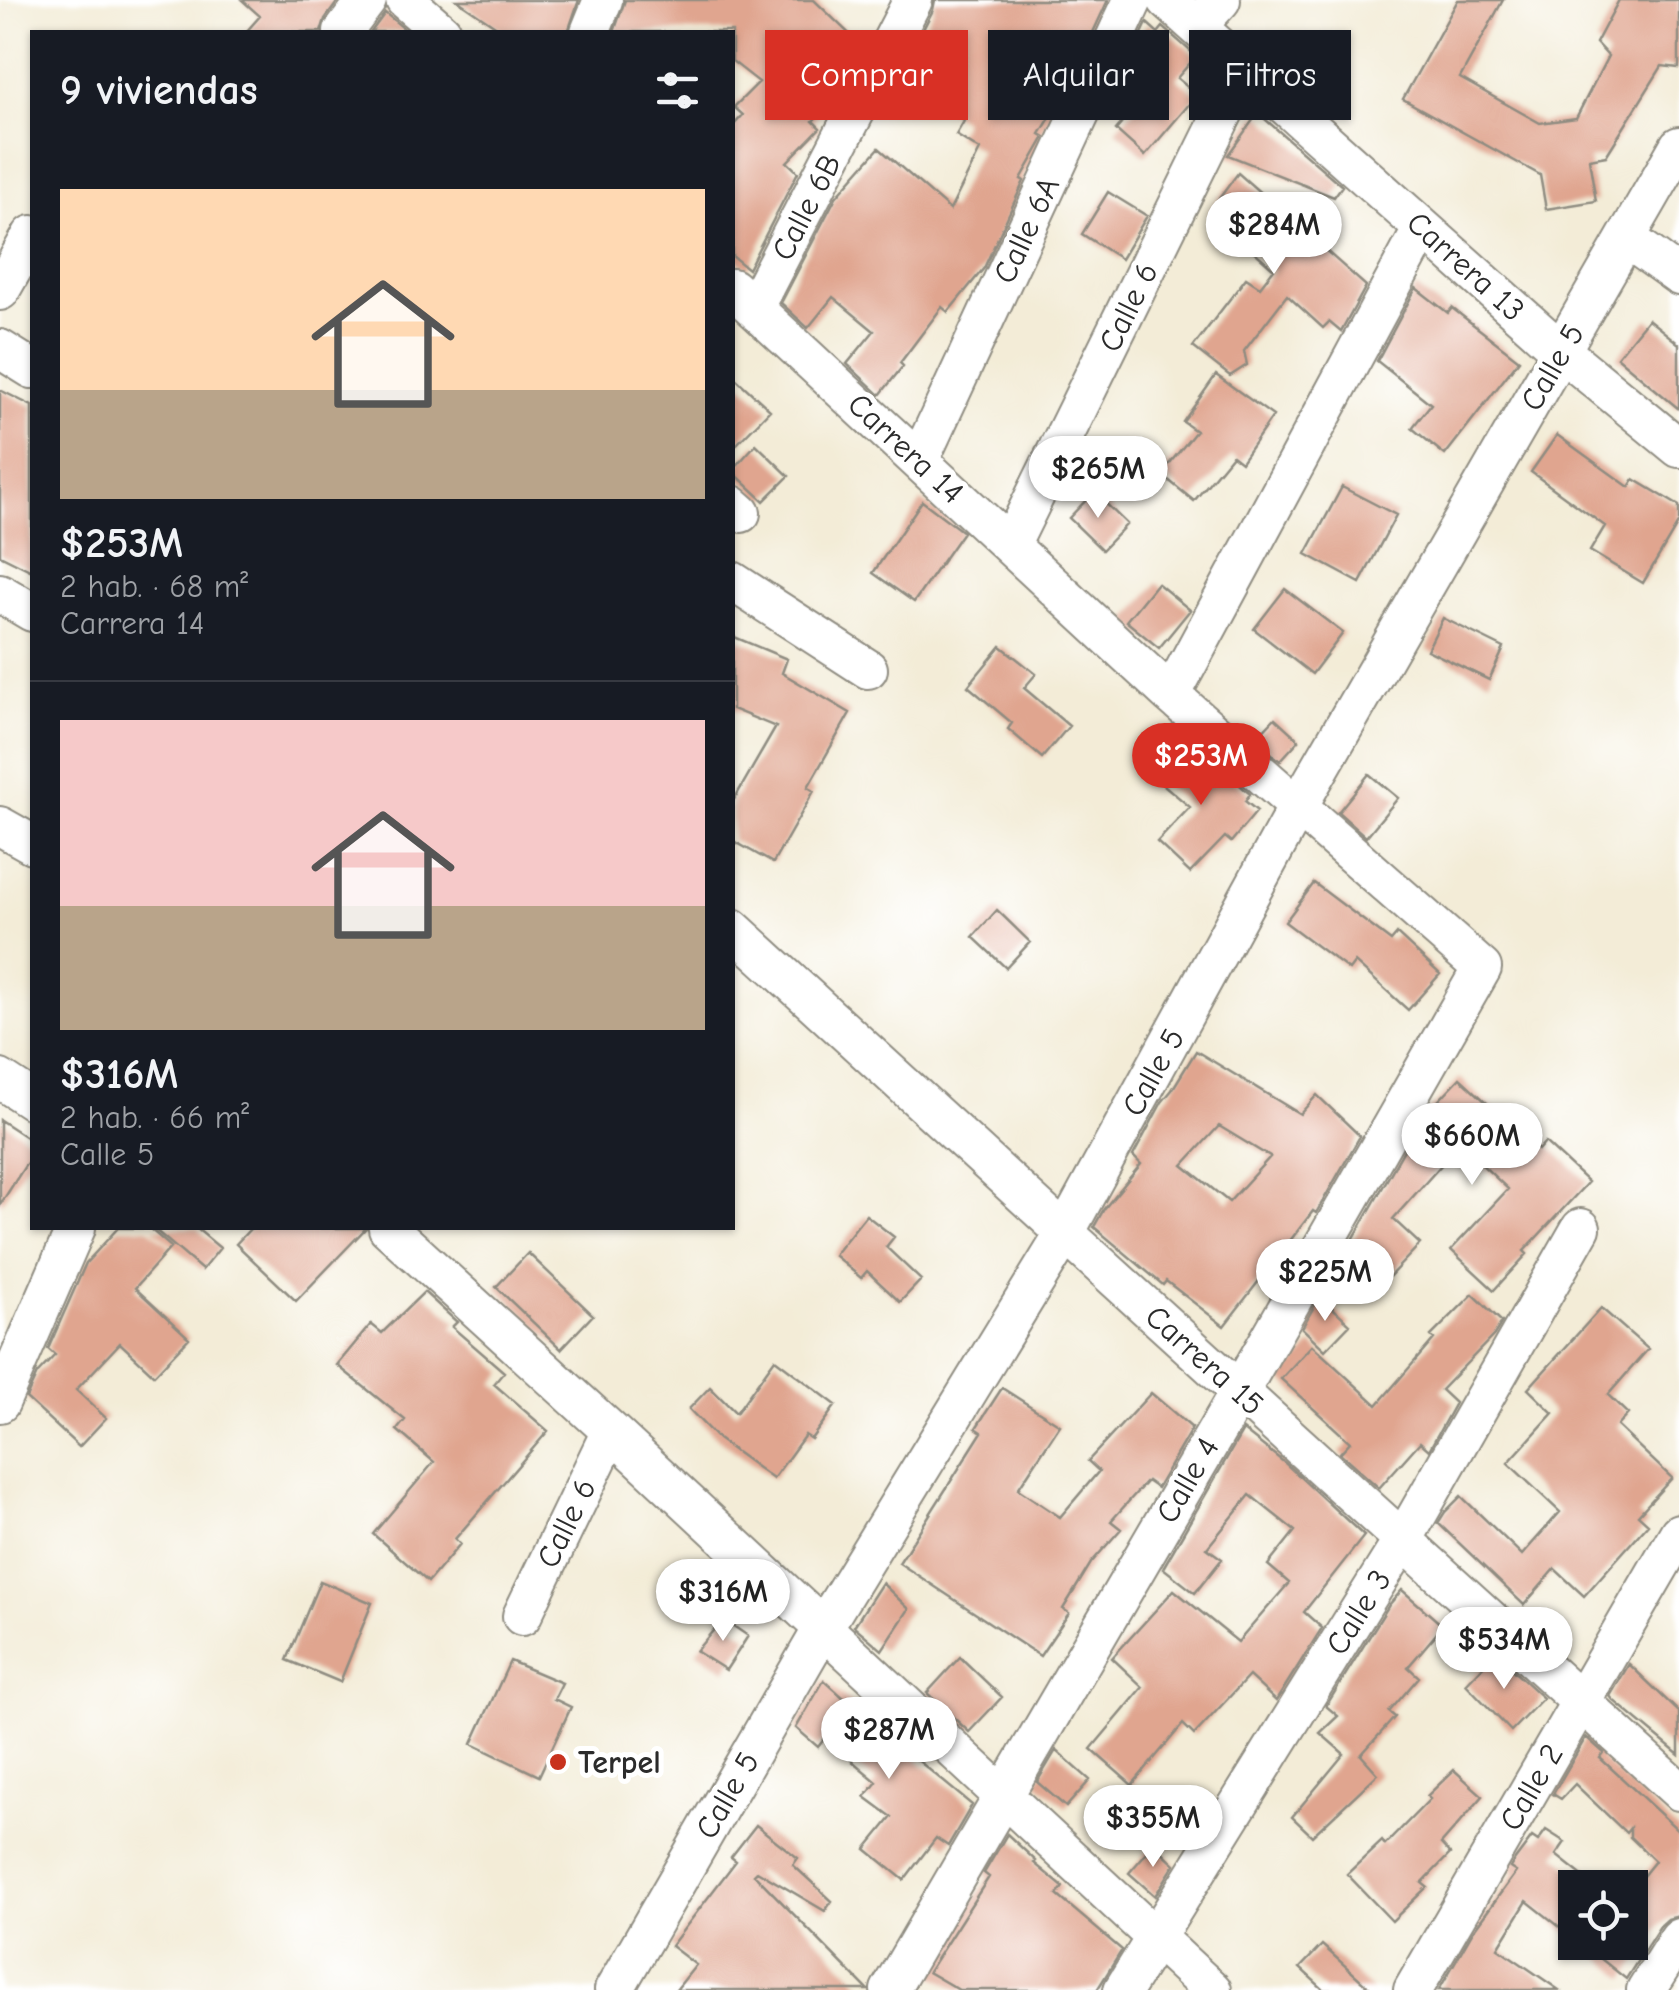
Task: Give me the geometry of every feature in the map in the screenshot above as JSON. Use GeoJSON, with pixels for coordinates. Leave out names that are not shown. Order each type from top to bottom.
{"type":"FeatureCollection","features":[{"type":"Feature","properties":{"kind":"street"},"geometry":{"type":"LineString","coordinates":[[344,30],[367,0]]}},
{"type":"Feature","properties":{"kind":"street"},"geometry":{"type":"LineString","coordinates":[[405,0],[440,30]]}},
{"type":"Feature","properties":{"kind":"street"},"geometry":{"type":"LineString","coordinates":[[591,30],[603,0]]}},
{"type":"Feature","properties":{"kind":"street","name":"Calle 6B"},"geometry":{"type":"LineString","coordinates":[[743,297],[913,0]]}},
{"type":"Feature","properties":{"kind":"street","name":"Calle 6A"},"geometry":{"type":"LineString","coordinates":[[919,461],[1133,0]]}},
{"type":"Feature","properties":{"kind":"street","name":"Carrera 13"},"geometry":{"type":"LineString","coordinates":[[1167,0],[1209,13]]}},
{"type":"Feature","properties":{"kind":"street","name":"Calle 6"},"geometry":{"type":"LineString","coordinates":[[1011,544],[1220,120]]}},
{"type":"Feature","properties":{"kind":"street","name":"Carrera 13"},"geometry":{"type":"LineString","coordinates":[[1302,120],[1561,350],[1679,448]]}},
{"type":"Feature","properties":{"kind":"street","name":"Calle 5"},"geometry":{"type":"LineString","coordinates":[[614,1990],[823,1628],[1065,1233],[1297,808],[1679,146]]}},
{"type":"Feature","properties":{"kind":"street"},"geometry":{"type":"LineString","coordinates":[[1171,696],[1422,228]]}},
{"type":"Feature","properties":{"kind":"street"},"geometry":{"type":"LineString","coordinates":[[0,291],[30,238]]}},
{"type":"Feature","properties":{"kind":"street"},"geometry":{"type":"LineString","coordinates":[[1626,238],[1679,276]]}},
{"type":"Feature","properties":{"kind":"street","name":"Carrera 14"},"geometry":{"type":"LineString","coordinates":[[743,297],[1171,696],[1482,968]]}},
{"type":"Feature","properties":{"kind":"street"},"geometry":{"type":"LineString","coordinates":[[0,348],[30,369]]}},
{"type":"Feature","properties":{"kind":"street"},"geometry":{"type":"LineString","coordinates":[[735,584],[868,669]]}},
{"type":"Feature","properties":{"kind":"street"},"geometry":{"type":"LineString","coordinates":[[0,593],[30,611]]}},
{"type":"Feature","properties":{"kind":"street"},"geometry":{"type":"LineString","coordinates":[[0,826],[30,843]]}},
{"type":"Feature","properties":{"kind":"street","name":"Carrera 15"},"geometry":{"type":"LineString","coordinates":[[735,931],[1679,1790]]}},
{"type":"Feature","properties":{"kind":"street","name":"Calle 4"},"geometry":{"type":"LineString","coordinates":[[890,1990],[1482,968]]}},
{"type":"Feature","properties":{"kind":"street"},"geometry":{"type":"LineString","coordinates":[[0,1079],[30,1099]]}},
{"type":"Feature","properties":{"kind":"street","name":"Calle 3"},"geometry":{"type":"LineString","coordinates":[[1123,1990],[1403,1540],[1581,1228]]}},
{"type":"Feature","properties":{"kind":"street"},"geometry":{"type":"LineString","coordinates":[[0,1404],[14,1331],[75,1230]]}},
{"type":"Feature","properties":{"kind":"street"},"geometry":{"type":"LineString","coordinates":[[390,1230],[611,1430],[1212,1990]]}},
{"type":"Feature","properties":{"kind":"street","name":"Calle 6"},"geometry":{"type":"LineString","coordinates":[[522,1616],[611,1430]]}},
{"type":"Feature","properties":{"kind":"street","name":"Calle 2"},"geometry":{"type":"LineString","coordinates":[[1413,1990],[1679,1533]]}},
{"type":"Feature","properties":{"kind":"street"},"geometry":{"type":"LineString","coordinates":[[1646,1990],[1679,1938]]}},
{"type":"Feature","properties":{"kind":"building"},"geometry":{"type":"Polygon","coordinates":[[[242,0],[339,0],[322,30],[248,30],[260,16],[242,0]]]}},
{"type":"Feature","properties":{"kind":"building"},"geometry":{"type":"Polygon","coordinates":[[[457,0],[579,0],[569,30],[501,30],[457,0]]]}},
{"type":"Feature","properties":{"kind":"building"},"geometry":{"type":"Polygon","coordinates":[[[625,0],[814,0],[845,30],[765,30],[765,120],[814,120],[820,128],[787,162],[798,172],[748,269],[735,258],[735,124],[743,115],[735,106],[759,82],[735,63],[735,30],[615,30],[625,0]]]}},
{"type":"Feature","properties":{"kind":"building"},"geometry":{"type":"Polygon","coordinates":[[[935,0],[1108,0],[1094,30],[988,30],[988,120],[1049,120],[1040,134],[1045,137],[1021,179],[1024,181],[984,268],[948,312],[942,307],[880,395],[847,364],[874,331],[833,297],[808,328],[781,303],[836,197],[879,148],[950,210],[980,150],[956,135],[963,120],[968,120],[968,30],[923,30],[935,0]]]}},
{"type":"Feature","properties":{"kind":"building"},"geometry":{"type":"Polygon","coordinates":[[[1458,0],[1503,0],[1460,78],[1540,123],[1576,118],[1608,56],[1596,43],[1619,0],[1679,0],[1679,68],[1662,66],[1606,156],[1589,159],[1596,201],[1546,209],[1540,175],[1403,99],[1458,0]]]}},
{"type":"Feature","properties":{"kind":"building"},"geometry":{"type":"Polygon","coordinates":[[[385,13],[406,30],[372,30],[385,13]]]}},
{"type":"Feature","properties":{"kind":"building"},"geometry":{"type":"Polygon","coordinates":[[[1169,32],[1189,50],[1189,64],[1177,78],[1189,88],[1189,104],[1145,156],[1116,130],[1125,120],[1169,120],[1169,32]]]}},
{"type":"Feature","properties":{"kind":"building"},"geometry":{"type":"Polygon","coordinates":[[[1253,120],[1266,120],[1342,186],[1334,197],[1228,155],[1253,120]]]}},
{"type":"Feature","properties":{"kind":"building"},"geometry":{"type":"Polygon","coordinates":[[[1238,173],[1366,286],[1341,332],[1329,322],[1323,328],[1287,295],[1244,351],[1247,365],[1230,376],[1193,347],[1246,278],[1260,287],[1274,269],[1209,212],[1238,173]]]}},
{"type":"Feature","properties":{"kind":"building"},"geometry":{"type":"Polygon","coordinates":[[[1108,192],[1147,216],[1121,259],[1082,234],[1108,192]]]}},
{"type":"Feature","properties":{"kind":"building"},"geometry":{"type":"Polygon","coordinates":[[[1416,288],[1448,313],[1452,308],[1519,360],[1445,455],[1412,428],[1431,404],[1377,361],[1416,288]]]}},
{"type":"Feature","properties":{"kind":"building"},"geometry":{"type":"Polygon","coordinates":[[[1648,319],[1679,344],[1679,409],[1617,357],[1648,319]]]}},
{"type":"Feature","properties":{"kind":"building"},"geometry":{"type":"Polygon","coordinates":[[[1216,375],[1273,416],[1241,462],[1232,455],[1194,501],[1161,474],[1196,431],[1183,422],[1216,375]]]}},
{"type":"Feature","properties":{"kind":"building"},"geometry":{"type":"Polygon","coordinates":[[[735,378],[770,410],[735,446],[735,378]]]}},
{"type":"Feature","properties":{"kind":"building"},"geometry":{"type":"Polygon","coordinates":[[[0,390],[30,405],[30,570],[0,555],[0,390]]]}},
{"type":"Feature","properties":{"kind":"building"},"geometry":{"type":"Polygon","coordinates":[[[1557,435],[1629,487],[1634,479],[1679,506],[1679,522],[1643,583],[1590,551],[1605,526],[1531,472],[1557,435]]]}},
{"type":"Feature","properties":{"kind":"building"},"geometry":{"type":"Polygon","coordinates":[[[756,444],[789,476],[764,501],[735,474],[735,468],[756,444]]]}},
{"type":"Feature","properties":{"kind":"building"},"geometry":{"type":"Polygon","coordinates":[[[1342,487],[1396,515],[1360,583],[1306,554],[1342,487]]]}},
{"type":"Feature","properties":{"kind":"building"},"geometry":{"type":"Polygon","coordinates":[[[1094,492],[1127,524],[1102,550],[1069,518],[1094,492]]]}},
{"type":"Feature","properties":{"kind":"building"},"geometry":{"type":"Polygon","coordinates":[[[922,501],[963,532],[914,602],[873,573],[922,501]]]}},
{"type":"Feature","properties":{"kind":"building"},"geometry":{"type":"Polygon","coordinates":[[[1157,583],[1190,610],[1159,648],[1126,621],[1157,583]]]}},
{"type":"Feature","properties":{"kind":"building"},"geometry":{"type":"Polygon","coordinates":[[[1285,589],[1343,633],[1312,674],[1254,629],[1285,589]]]}},
{"type":"Feature","properties":{"kind":"building"},"geometry":{"type":"Polygon","coordinates":[[[1443,618],[1504,648],[1489,680],[1427,650],[1443,618]]]}},
{"type":"Feature","properties":{"kind":"building"},"geometry":{"type":"Polygon","coordinates":[[[735,637],[787,659],[782,673],[850,713],[808,787],[814,791],[773,863],[735,842],[735,798],[776,727],[735,710],[735,637]]]}},
{"type":"Feature","properties":{"kind":"building"},"geometry":{"type":"Polygon","coordinates":[[[1001,646],[1036,674],[1024,688],[1069,726],[1042,758],[1008,729],[1012,723],[968,686],[1001,646]]]}},
{"type":"Feature","properties":{"kind":"building"},"geometry":{"type":"Polygon","coordinates":[[[1275,718],[1299,740],[1280,761],[1255,739],[1275,718]]]}},
{"type":"Feature","properties":{"kind":"building"},"geometry":{"type":"Polygon","coordinates":[[[1177,743],[1219,779],[1225,772],[1250,794],[1245,801],[1257,811],[1231,842],[1225,837],[1190,873],[1157,842],[1190,807],[1151,774],[1177,743]]]}},
{"type":"Feature","properties":{"kind":"building"},"geometry":{"type":"Polygon","coordinates":[[[1369,774],[1398,798],[1366,837],[1338,812],[1369,774]]]}},
{"type":"Feature","properties":{"kind":"building"},"geometry":{"type":"Polygon","coordinates":[[[1314,883],[1391,941],[1397,934],[1440,974],[1408,1010],[1355,962],[1349,970],[1285,922],[1314,883]]]}},
{"type":"Feature","properties":{"kind":"building"},"geometry":{"type":"Polygon","coordinates":[[[997,910],[1030,942],[1006,968],[973,937],[997,910]]]}},
{"type":"Feature","properties":{"kind":"building"},"geometry":{"type":"Polygon","coordinates":[[[1196,1051],[1300,1114],[1317,1095],[1360,1136],[1316,1213],[1313,1211],[1224,1326],[1166,1281],[1163,1285],[1094,1227],[1141,1164],[1133,1156],[1196,1051]],[[1219,1126],[1183,1165],[1229,1202],[1270,1157],[1219,1126]]]}},
{"type":"Feature","properties":{"kind":"building"},"geometry":{"type":"Polygon","coordinates":[[[1460,1078],[1538,1150],[1545,1142],[1588,1182],[1494,1290],[1451,1250],[1508,1189],[1460,1144],[1393,1219],[1420,1244],[1387,1279],[1350,1245],[1422,1118],[1460,1078]]]}},
{"type":"Feature","properties":{"kind":"building"},"geometry":{"type":"Polygon","coordinates":[[[0,1120],[30,1140],[30,1158],[0,1205],[0,1120]]]}},
{"type":"Feature","properties":{"kind":"building"},"geometry":{"type":"Polygon","coordinates":[[[866,1215],[894,1237],[886,1247],[921,1280],[900,1302],[867,1271],[861,1278],[834,1255],[866,1215]]]}},
{"type":"Feature","properties":{"kind":"building"},"geometry":{"type":"Polygon","coordinates":[[[116,1230],[151,1230],[171,1247],[135,1288],[189,1338],[154,1375],[120,1343],[76,1390],[106,1418],[79,1447],[26,1398],[37,1374],[55,1355],[48,1349],[86,1263],[116,1230]]]}},
{"type":"Feature","properties":{"kind":"building"},"geometry":{"type":"Polygon","coordinates":[[[155,1230],[198,1230],[220,1248],[202,1270],[155,1230]]]}},
{"type":"Feature","properties":{"kind":"building"},"geometry":{"type":"Polygon","coordinates":[[[249,1230],[364,1230],[296,1301],[236,1244],[249,1230]]]}},
{"type":"Feature","properties":{"kind":"building"},"geometry":{"type":"Polygon","coordinates":[[[528,1253],[593,1315],[561,1349],[496,1287],[528,1253]]]}},
{"type":"Feature","properties":{"kind":"building"},"geometry":{"type":"Polygon","coordinates":[[[424,1292],[457,1322],[452,1327],[504,1372],[494,1384],[548,1431],[455,1539],[460,1544],[428,1582],[373,1534],[434,1462],[397,1430],[405,1420],[337,1365],[371,1324],[382,1333],[424,1292]]]}},
{"type":"Feature","properties":{"kind":"building"},"geometry":{"type":"Polygon","coordinates":[[[1473,1294],[1502,1322],[1441,1390],[1455,1403],[1429,1450],[1420,1442],[1379,1488],[1340,1453],[1350,1442],[1281,1379],[1312,1345],[1377,1405],[1434,1339],[1431,1336],[1473,1294]]]}},
{"type":"Feature","properties":{"kind":"building"},"geometry":{"type":"Polygon","coordinates":[[[1320,1296],[1350,1324],[1325,1350],[1302,1328],[1320,1296]]]}},
{"type":"Feature","properties":{"kind":"building"},"geometry":{"type":"Polygon","coordinates":[[[1601,1308],[1648,1349],[1608,1395],[1628,1414],[1617,1426],[1672,1478],[1638,1515],[1648,1524],[1584,1596],[1555,1569],[1524,1605],[1438,1523],[1461,1496],[1522,1555],[1560,1512],[1508,1463],[1553,1413],[1528,1389],[1601,1308]]]}},
{"type":"Feature","properties":{"kind":"building"},"geometry":{"type":"Polygon","coordinates":[[[775,1359],[836,1405],[811,1439],[805,1435],[773,1479],[718,1439],[689,1409],[710,1387],[736,1413],[775,1359]]]}},
{"type":"Feature","properties":{"kind":"building"},"geometry":{"type":"Polygon","coordinates":[[[1002,1388],[1060,1425],[1018,1489],[1060,1517],[1099,1471],[1088,1461],[1151,1393],[1192,1428],[1157,1488],[1147,1481],[1111,1521],[1121,1529],[1091,1563],[1063,1609],[1069,1613],[1040,1656],[899,1563],[982,1432],[976,1428],[1002,1388]]]}},
{"type":"Feature","properties":{"kind":"building"},"geometry":{"type":"Polygon","coordinates":[[[1243,1430],[1364,1536],[1304,1612],[1322,1628],[1276,1701],[1249,1676],[1194,1735],[1183,1724],[1132,1785],[1091,1749],[1143,1687],[1112,1658],[1174,1590],[1238,1642],[1289,1583],[1268,1565],[1295,1531],[1250,1495],[1207,1548],[1222,1559],[1195,1593],[1163,1568],[1243,1430]]]}},
{"type":"Feature","properties":{"kind":"building"},"geometry":{"type":"Polygon","coordinates":[[[320,1581],[372,1603],[340,1682],[287,1660],[320,1581]]]}},
{"type":"Feature","properties":{"kind":"building"},"geometry":{"type":"Polygon","coordinates":[[[882,1583],[909,1609],[882,1650],[854,1626],[882,1583]]]}},
{"type":"Feature","properties":{"kind":"building"},"geometry":{"type":"Polygon","coordinates":[[[1402,1590],[1443,1626],[1408,1667],[1419,1677],[1389,1712],[1395,1717],[1361,1755],[1378,1774],[1312,1836],[1292,1817],[1344,1754],[1320,1733],[1338,1716],[1326,1706],[1402,1590]]]}},
{"type":"Feature","properties":{"kind":"building"},"geometry":{"type":"Polygon","coordinates":[[[723,1619],[748,1636],[726,1670],[696,1651],[723,1619]]]}},
{"type":"Feature","properties":{"kind":"building"},"geometry":{"type":"Polygon","coordinates":[[[1495,1654],[1543,1698],[1511,1731],[1466,1684],[1495,1654]]]}},
{"type":"Feature","properties":{"kind":"building"},"geometry":{"type":"Polygon","coordinates":[[[960,1657],[1002,1697],[969,1732],[927,1693],[960,1657]]]}},
{"type":"Feature","properties":{"kind":"building"},"geometry":{"type":"Polygon","coordinates":[[[510,1661],[562,1683],[554,1699],[571,1707],[539,1776],[472,1744],[510,1661]]]}},
{"type":"Feature","properties":{"kind":"building"},"geometry":{"type":"Polygon","coordinates":[[[1629,1664],[1679,1712],[1679,1755],[1610,1696],[1629,1664]]]}},
{"type":"Feature","properties":{"kind":"building"},"geometry":{"type":"Polygon","coordinates":[[[824,1680],[901,1750],[972,1805],[948,1846],[936,1838],[904,1880],[866,1849],[892,1817],[865,1797],[877,1782],[825,1738],[818,1747],[796,1728],[824,1680]]]}},
{"type":"Feature","properties":{"kind":"building"},"geometry":{"type":"Polygon","coordinates":[[[1586,1737],[1604,1753],[1600,1758],[1679,1831],[1679,1916],[1660,1926],[1648,1945],[1648,1870],[1655,1861],[1630,1837],[1630,1828],[1626,1833],[1575,1784],[1561,1799],[1553,1794],[1586,1737]]]}},
{"type":"Feature","properties":{"kind":"building"},"geometry":{"type":"Polygon","coordinates":[[[1056,1750],[1090,1780],[1066,1807],[1037,1782],[1056,1750]]]}},
{"type":"Feature","properties":{"kind":"building"},"geometry":{"type":"Polygon","coordinates":[[[1454,1770],[1483,1796],[1441,1844],[1450,1854],[1422,1883],[1427,1887],[1392,1921],[1347,1874],[1382,1841],[1385,1845],[1454,1770]]]}},
{"type":"Feature","properties":{"kind":"building"},"geometry":{"type":"Polygon","coordinates":[[[756,1825],[798,1858],[793,1865],[832,1901],[825,1911],[757,1871],[754,1874],[868,1990],[676,1990],[696,1965],[671,1946],[736,1861],[731,1857],[756,1825]]]}},
{"type":"Feature","properties":{"kind":"building"},"geometry":{"type":"Polygon","coordinates":[[[1546,1830],[1565,1842],[1556,1855],[1575,1870],[1558,1870],[1558,1926],[1527,1901],[1498,1948],[1559,1990],[1439,1990],[1473,1931],[1516,1872],[1510,1868],[1514,1861],[1532,1837],[1538,1841],[1546,1830]]]}},
{"type":"Feature","properties":{"kind":"building"},"geometry":{"type":"Polygon","coordinates":[[[1007,1834],[1063,1887],[1057,1895],[1122,1950],[1097,1990],[959,1990],[928,1972],[989,1877],[984,1873],[1007,1834]]]}},
{"type":"Feature","properties":{"kind":"building"},"geometry":{"type":"Polygon","coordinates":[[[1154,1844],[1175,1864],[1155,1896],[1129,1873],[1154,1844]]]}},
{"type":"Feature","properties":{"kind":"building"},"geometry":{"type":"Polygon","coordinates":[[[1322,1945],[1372,1990],[1324,1990],[1300,1968],[1322,1945]]]}},
{"type":"Feature","properties":{"kind":"building"},"geometry":{"type":"Polygon","coordinates":[[[1602,1960],[1638,1960],[1626,1979],[1602,1960]]]}},
{"type":"Feature","properties":{"kind":"place","name":"Terpel"},"geometry":{"type":"Point","coordinates":[558,1762]}}]}
